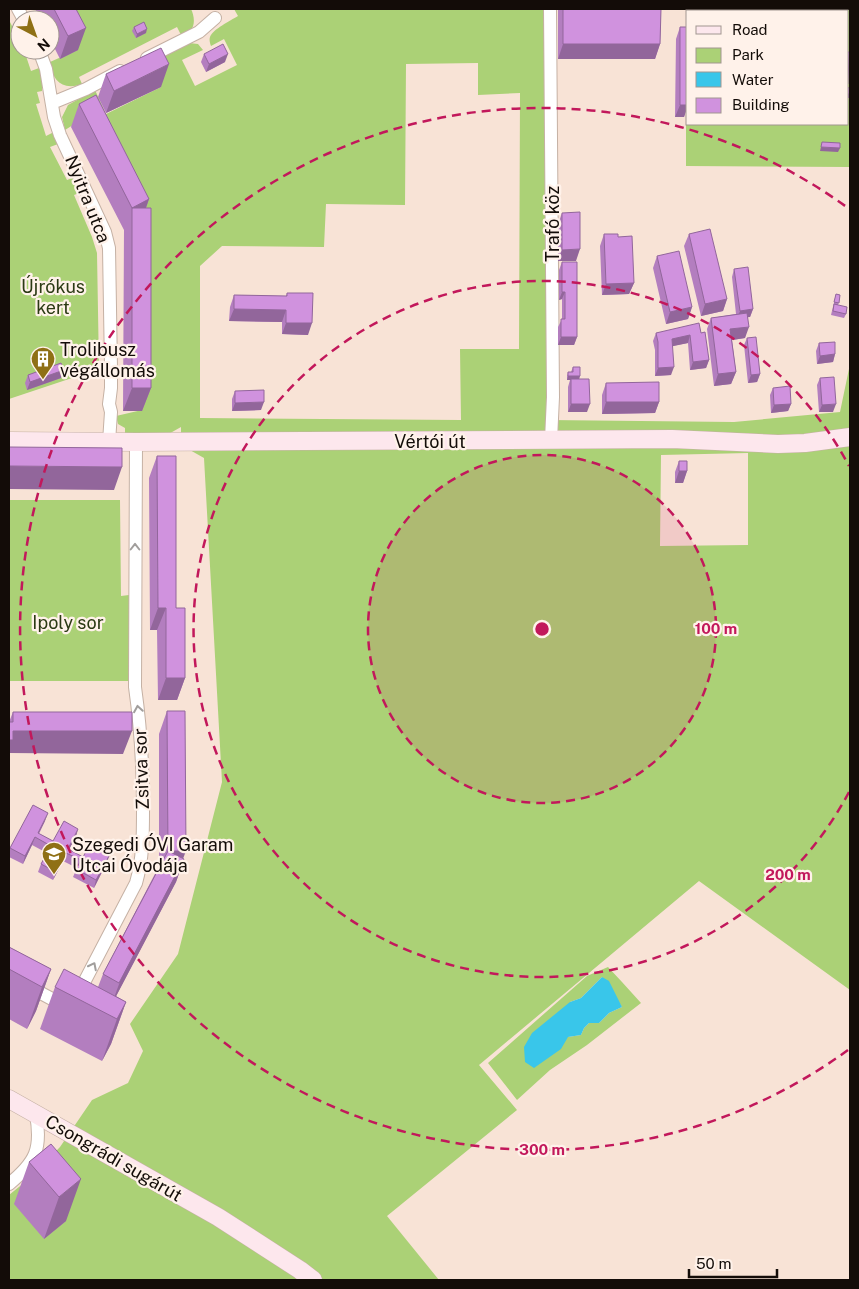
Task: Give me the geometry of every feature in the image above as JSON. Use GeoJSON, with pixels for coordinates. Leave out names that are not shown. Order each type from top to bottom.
{"type":"FeatureCollection","features":[{"type":"Feature","properties":{"kind":"street","name":"Trafó köz"},"geometry":{"type":"LineString","coordinates":[[550,9],[551,440]]}},
{"type":"Feature","properties":{"kind":"street"},"geometry":{"type":"LineString","coordinates":[[52,102],[86,89],[199,32],[215,18]]}},
{"type":"Feature","properties":{"kind":"street","name":"Nyitra utca"},"geometry":{"type":"LineString","coordinates":[[43,60],[54,117],[60,135],[105,232],[109,248],[111,368],[109,442]]}},
{"type":"Feature","properties":{"kind":"street","name":"Vértói út"},"geometry":{"type":"LineString","coordinates":[[9,441],[672,439],[778,444],[805,443],[850,437]]}},
{"type":"Feature","properties":{"kind":"street","name":"Zsitva sor"},"geometry":{"type":"LineString","coordinates":[[9,976],[71,1009],[136,883],[140,870],[143,849],[143,774],[140,722],[135,687],[136,442]]}},
{"type":"Feature","properties":{"kind":"street","name":"Csongrádi sugárút"},"geometry":{"type":"LineString","coordinates":[[9,1099],[218,1217],[313,1280]]}},
{"type":"Feature","properties":{"kind":"street"},"geometry":{"type":"LineString","coordinates":[[9,1184],[32,1162],[38,1146],[39,1131],[36,1114]]}},
{"type":"Feature","properties":{"kind":"green space"},"geometry":{"type":"Polygon","coordinates":[[[191,9],[194,23],[189,32],[181,35],[177,27],[79,77],[82,84],[69,86],[60,83],[51,69],[50,62],[60,60],[60,58],[77,50],[60,15],[60,10],[57,10],[191,9]]]}},
{"type":"Feature","properties":{"kind":"green space"},"geometry":{"type":"Polygon","coordinates":[[[234,9],[544,9],[547,420],[734,422],[840,412],[850,364],[850,990],[699,881],[479,1065],[517,1110],[387,1216],[439,1280],[9,1280],[9,1195],[30,1178],[60,1147],[92,1100],[128,1083],[143,1051],[130,1024],[178,954],[222,782],[204,458],[181,445],[181,427],[165,436],[130,435],[125,433],[125,428],[118,424],[116,416],[142,410],[143,230],[73,125],[65,130],[62,117],[68,105],[95,90],[106,114],[161,87],[150,62],[189,43],[198,44],[203,50],[182,60],[195,86],[237,65],[224,39],[211,46],[210,37],[222,25],[238,16],[234,9]],[[478,63],[406,64],[405,205],[326,204],[324,247],[222,246],[200,266],[200,418],[461,420],[460,349],[519,349],[520,93],[478,95],[478,63]],[[748,453],[661,455],[660,546],[748,545],[748,453]]]}},
{"type":"Feature","properties":{"kind":"green space"},"geometry":{"type":"Polygon","coordinates":[[[686,9],[850,9],[850,167],[686,166],[686,125],[849,125],[849,10],[686,9]]]}},
{"type":"Feature","properties":{"kind":"green space","name":"Újrókus kert"},"geometry":{"type":"Polygon","coordinates":[[[9,20],[10,60],[27,60],[31,71],[39,68],[42,74],[42,91],[37,92],[40,103],[36,104],[46,136],[54,132],[58,144],[50,147],[67,180],[75,177],[82,192],[74,195],[97,253],[99,369],[9,399],[9,20]]]}},
{"type":"Feature","properties":{"kind":"green space","name":"Ipoly sor"},"geometry":{"type":"Polygon","coordinates":[[[9,500],[120,500],[121,596],[129,595],[129,681],[9,681],[9,500]]]}},
{"type":"Feature","properties":{"kind":"green space"},"geometry":{"type":"Polygon","coordinates":[[[608,967],[641,1003],[587,1045],[550,1070],[517,1100],[488,1063],[587,976],[608,967]],[[602,977],[581,998],[570,1002],[568,1037],[581,1035],[589,1023],[599,1023],[609,1013],[622,1007],[602,977]]]}},
{"type":"Feature","properties":{"kind":"water"},"geometry":{"type":"Polygon","coordinates":[[[602,977],[609,981],[622,1007],[609,1013],[599,1023],[589,1023],[581,1035],[568,1037],[561,1049],[534,1068],[525,1062],[524,1047],[532,1033],[570,1002],[581,998],[602,977]]]}},
{"type":"Feature","properties":{"kind":"building"},"geometry":{"type":"Polygon","coordinates":[[[76,9],[86,28],[68,36],[60,21],[60,10],[55,10],[76,9]]]}},
{"type":"Feature","properties":{"kind":"building"},"geometry":{"type":"Polygon","coordinates":[[[563,9],[661,9],[660,44],[563,44],[563,9]]]}},
{"type":"Feature","properties":{"kind":"building"},"geometry":{"type":"Polygon","coordinates":[[[711,9],[768,10],[712,10],[711,9]]]}},
{"type":"Feature","properties":{"kind":"building"},"geometry":{"type":"Polygon","coordinates":[[[773,9],[799,9],[797,10],[772,10],[773,9]]]}},
{"type":"Feature","properties":{"kind":"building"},"geometry":{"type":"Polygon","coordinates":[[[144,22],[147,29],[137,34],[134,27],[144,22]]]}},
{"type":"Feature","properties":{"kind":"building"},"geometry":{"type":"Polygon","coordinates":[[[680,27],[686,27],[686,105],[680,105],[680,27]]]}},
{"type":"Feature","properties":{"kind":"building"},"geometry":{"type":"Polygon","coordinates":[[[223,44],[228,54],[209,64],[204,54],[223,44]]]}},
{"type":"Feature","properties":{"kind":"building"},"geometry":{"type":"Polygon","coordinates":[[[161,48],[169,64],[114,91],[106,74],[161,48]]]}},
{"type":"Feature","properties":{"kind":"building"},"geometry":{"type":"Polygon","coordinates":[[[849,52],[850,52],[849,84],[849,52]]]}},
{"type":"Feature","properties":{"kind":"building"},"geometry":{"type":"Polygon","coordinates":[[[96,95],[149,199],[132,208],[79,104],[96,95]]]}},
{"type":"Feature","properties":{"kind":"building"},"geometry":{"type":"Polygon","coordinates":[[[822,142],[840,143],[840,148],[821,147],[822,142]]]}},
{"type":"Feature","properties":{"kind":"building"},"geometry":{"type":"Polygon","coordinates":[[[132,208],[151,208],[151,388],[132,388],[132,208]]]}},
{"type":"Feature","properties":{"kind":"building"},"geometry":{"type":"Polygon","coordinates":[[[580,212],[580,249],[562,250],[562,213],[580,212]]]}},
{"type":"Feature","properties":{"kind":"building"},"geometry":{"type":"Polygon","coordinates":[[[710,229],[727,299],[705,304],[689,234],[710,229]]]}},
{"type":"Feature","properties":{"kind":"building"},"geometry":{"type":"Polygon","coordinates":[[[604,234],[618,234],[618,237],[632,236],[634,283],[606,284],[604,234]]]}},
{"type":"Feature","properties":{"kind":"building"},"geometry":{"type":"Polygon","coordinates":[[[679,251],[692,307],[670,312],[657,256],[679,251]]]}},
{"type":"Feature","properties":{"kind":"building"},"geometry":{"type":"Polygon","coordinates":[[[562,262],[577,262],[577,337],[561,337],[561,319],[565,319],[565,292],[562,292],[562,262]]]}},
{"type":"Feature","properties":{"kind":"building"},"geometry":{"type":"Polygon","coordinates":[[[748,267],[753,309],[740,311],[734,269],[748,267]]]}},
{"type":"Feature","properties":{"kind":"building"},"geometry":{"type":"Polygon","coordinates":[[[287,293],[313,293],[312,323],[286,323],[286,310],[234,309],[234,295],[287,296],[287,293]]]}},
{"type":"Feature","properties":{"kind":"building"},"geometry":{"type":"Polygon","coordinates":[[[836,294],[840,295],[839,303],[834,302],[836,294]]]}},
{"type":"Feature","properties":{"kind":"building"},"geometry":{"type":"Polygon","coordinates":[[[834,304],[847,307],[846,314],[833,311],[834,304]]]}},
{"type":"Feature","properties":{"kind":"building"},"geometry":{"type":"Polygon","coordinates":[[[747,313],[749,327],[730,329],[736,372],[718,374],[711,318],[747,313]]]}},
{"type":"Feature","properties":{"kind":"building"},"geometry":{"type":"Polygon","coordinates":[[[699,323],[701,333],[705,332],[709,360],[693,362],[690,335],[672,339],[674,367],[658,368],[656,333],[699,323]]]}},
{"type":"Feature","properties":{"kind":"building"},"geometry":{"type":"Polygon","coordinates":[[[756,337],[760,374],[751,375],[747,338],[756,337]]]}},
{"type":"Feature","properties":{"kind":"building"},"geometry":{"type":"Polygon","coordinates":[[[835,342],[835,354],[820,356],[819,343],[835,342]]]}},
{"type":"Feature","properties":{"kind":"building"},"geometry":{"type":"Polygon","coordinates":[[[61,363],[64,370],[30,382],[28,375],[61,363]]]}},
{"type":"Feature","properties":{"kind":"building"},"geometry":{"type":"Polygon","coordinates":[[[573,367],[580,367],[580,376],[568,376],[568,372],[573,372],[573,367]]]}},
{"type":"Feature","properties":{"kind":"building"},"geometry":{"type":"Polygon","coordinates":[[[834,377],[836,404],[822,405],[820,378],[834,377]]]}},
{"type":"Feature","properties":{"kind":"building"},"geometry":{"type":"Polygon","coordinates":[[[571,379],[589,379],[590,404],[571,404],[571,379]]]}},
{"type":"Feature","properties":{"kind":"building"},"geometry":{"type":"Polygon","coordinates":[[[659,382],[659,402],[606,402],[606,383],[659,382]]]}},
{"type":"Feature","properties":{"kind":"building"},"geometry":{"type":"Polygon","coordinates":[[[790,386],[791,404],[774,405],[773,388],[790,386]]]}},
{"type":"Feature","properties":{"kind":"building"},"geometry":{"type":"Polygon","coordinates":[[[264,390],[264,402],[235,403],[235,391],[264,390]]]}},
{"type":"Feature","properties":{"kind":"building"},"geometry":{"type":"Polygon","coordinates":[[[9,447],[122,448],[122,467],[9,466],[9,447]]]}},
{"type":"Feature","properties":{"kind":"building"},"geometry":{"type":"Polygon","coordinates":[[[157,456],[176,456],[176,608],[185,608],[185,678],[166,678],[166,608],[158,608],[157,456]]]}},
{"type":"Feature","properties":{"kind":"building"},"geometry":{"type":"Polygon","coordinates":[[[679,461],[687,461],[687,471],[679,471],[679,461]]]}},
{"type":"Feature","properties":{"kind":"building"},"geometry":{"type":"Polygon","coordinates":[[[167,711],[185,711],[186,851],[168,851],[167,711]]]}},
{"type":"Feature","properties":{"kind":"building"},"geometry":{"type":"Polygon","coordinates":[[[13,712],[132,712],[132,731],[13,731],[13,740],[9,740],[9,722],[13,722],[13,712]]]}},
{"type":"Feature","properties":{"kind":"building"},"geometry":{"type":"Polygon","coordinates":[[[33,805],[48,813],[38,833],[53,841],[64,821],[78,829],[68,849],[83,857],[90,844],[110,854],[96,880],[76,869],[81,860],[66,853],[56,872],[41,864],[51,846],[35,837],[25,856],[10,848],[33,805]]]}},
{"type":"Feature","properties":{"kind":"building"},"geometry":{"type":"Polygon","coordinates":[[[168,851],[184,859],[119,983],[103,974],[168,851]]]}},
{"type":"Feature","properties":{"kind":"building"},"geometry":{"type":"Polygon","coordinates":[[[9,947],[51,969],[42,987],[9,969],[9,947]]]}},
{"type":"Feature","properties":{"kind":"building"},"geometry":{"type":"Polygon","coordinates":[[[64,969],[126,1002],[117,1019],[55,987],[64,969]]]}},
{"type":"Feature","properties":{"kind":"building"},"geometry":{"type":"Polygon","coordinates":[[[51,1144],[81,1179],[59,1197],[29,1162],[51,1144]]]}},
{"type":"Feature","properties":{"kind":"place","name":"Trolibusz végállomás"},"geometry":{"type":"Point","coordinates":[43,380]}},
{"type":"Feature","properties":{"kind":"place","name":"Szegedi ÓVI Garam Utcai Óvodája"},"geometry":{"type":"Point","coordinates":[54,875]}}]}
